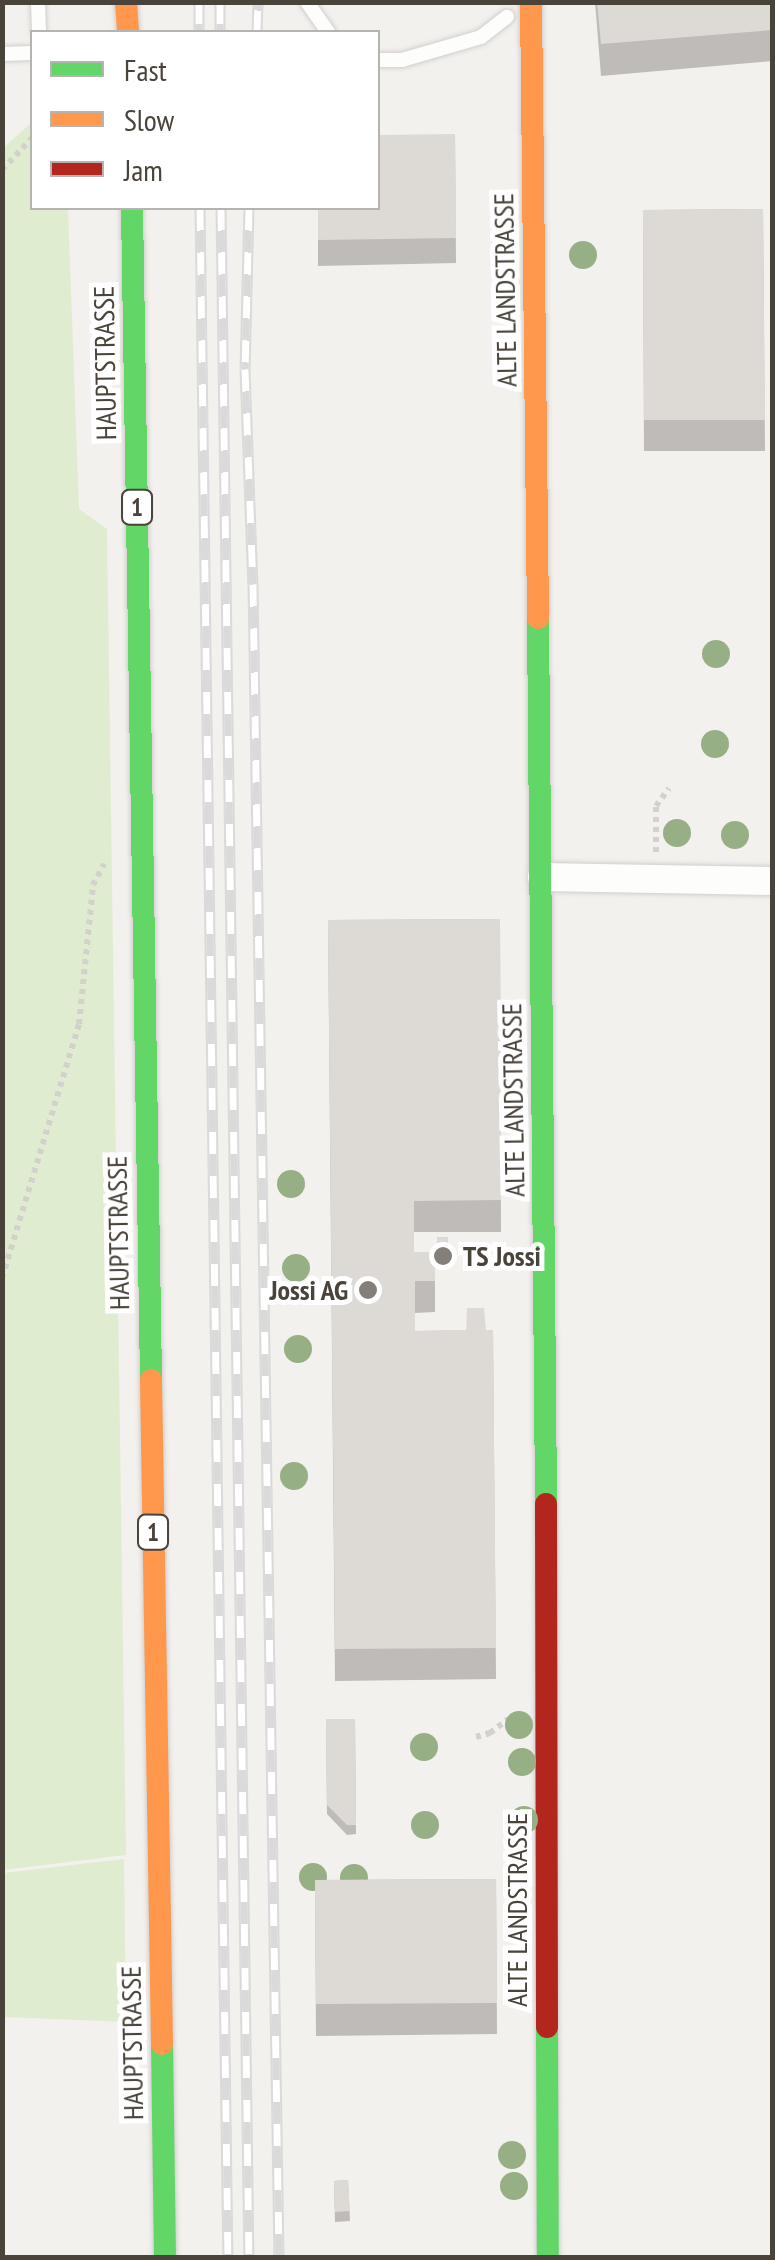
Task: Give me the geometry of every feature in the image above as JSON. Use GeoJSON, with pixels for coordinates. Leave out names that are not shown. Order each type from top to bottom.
{"type":"FeatureCollection","features":[{"type":"Feature","properties":{"kind":"street"},"geometry":{"type":"LineString","coordinates":[[126,2],[128,30]]}},
{"type":"Feature","properties":{"kind":"street","name":"ALTE LANDSTRASSE"},"geometry":{"type":"LineString","coordinates":[[531,2],[542,877],[548,2258]]}},
{"type":"Feature","properties":{"kind":"street","name":"HAUPTSTRASSE"},"geometry":{"type":"LineString","coordinates":[[132,210],[165,2258]]}},
{"type":"Feature","properties":{"kind":"street"},"geometry":{"type":"LineString","coordinates":[[542,877],[772,881]]}},
{"type":"Feature","properties":{"kind":"lane"},"geometry":{"type":"LineString","coordinates":[[38,2],[39,30]]}},
{"type":"Feature","properties":{"kind":"lane"},"geometry":{"type":"LineString","coordinates":[[307,2],[327,30]]}},
{"type":"Feature","properties":{"kind":"lane"},"geometry":{"type":"LineString","coordinates":[[380,60],[402,60],[481,37],[505,10],[533,27]]}},
{"type":"Feature","properties":{"kind":"lane"},"geometry":{"type":"LineString","coordinates":[[2,54],[30,53]]}},
{"type":"Feature","properties":{"kind":"path"},"geometry":{"type":"LineString","coordinates":[[2,170],[30,140]]}},
{"type":"Feature","properties":{"kind":"path"},"geometry":{"type":"LineString","coordinates":[[656,879],[656,806],[670,788]]}},
{"type":"Feature","properties":{"kind":"path"},"geometry":{"type":"LineString","coordinates":[[2,1278],[79,1024],[92,886],[106,859]]}},
{"type":"Feature","properties":{"kind":"green space"},"geometry":{"type":"Polygon","coordinates":[[[30,124],[30,210],[68,210],[79,509],[107,529],[126,1855],[3,1870],[2,149],[30,124]]]}},
{"type":"Feature","properties":{"kind":"green space"},"geometry":{"type":"Polygon","coordinates":[[[124,1859],[126,2022],[3,2017],[3,1873],[124,1859]]]}},
{"type":"Feature","properties":{"kind":"building"},"geometry":{"type":"Polygon","coordinates":[[[597,2],[772,2],[772,30],[601,44],[597,2]]]}},
{"type":"Feature","properties":{"kind":"building"},"geometry":{"type":"Polygon","coordinates":[[[455,134],[456,238],[318,240],[318,210],[380,210],[380,135],[455,134]]]}},
{"type":"Feature","properties":{"kind":"building"},"geometry":{"type":"Polygon","coordinates":[[[763,209],[765,420],[644,420],[643,210],[763,209]]]}},
{"type":"Feature","properties":{"kind":"building"},"geometry":{"type":"Polygon","coordinates":[[[500,919],[501,1200],[414,1201],[414,1252],[435,1252],[435,1281],[415,1281],[415,1331],[466,1330],[467,1308],[484,1308],[486,1330],[493,1330],[496,1648],[335,1649],[328,920],[500,919]]]}},
{"type":"Feature","properties":{"kind":"building"},"geometry":{"type":"Polygon","coordinates":[[[437,1237],[448,1237],[448,1257],[437,1257],[437,1237]]]}},
{"type":"Feature","properties":{"kind":"building"},"geometry":{"type":"Polygon","coordinates":[[[326,1719],[355,1719],[356,1825],[347,1825],[327,1805],[326,1719]]]}},
{"type":"Feature","properties":{"kind":"building"},"geometry":{"type":"Polygon","coordinates":[[[496,1879],[497,2003],[316,2004],[315,1880],[496,1879]]]}},
{"type":"Feature","properties":{"kind":"building"},"geometry":{"type":"Polygon","coordinates":[[[348,2180],[350,2211],[335,2212],[334,2181],[348,2180]]]}},
{"type":"Feature","properties":{"kind":"railway"},"geometry":{"type":"LineString","coordinates":[[199,2],[199,30]]}},
{"type":"Feature","properties":{"kind":"railway"},"geometry":{"type":"LineString","coordinates":[[220,2],[220,30]]}},
{"type":"Feature","properties":{"kind":"railway"},"geometry":{"type":"LineString","coordinates":[[257,30],[258,2]]}},
{"type":"Feature","properties":{"kind":"railway"},"geometry":{"type":"LineString","coordinates":[[200,210],[228,2258]]}},
{"type":"Feature","properties":{"kind":"railway"},"geometry":{"type":"LineString","coordinates":[[221,210],[249,2258]]}},
{"type":"Feature","properties":{"kind":"railway"},"geometry":{"type":"LineString","coordinates":[[249,210],[245,369],[253,584],[279,2258]]}},
{"type":"Feature","properties":{"kind":"traffic: fast"},"geometry":{"type":"LineString","coordinates":[[132,210],[151,1380]]}},
{"type":"Feature","properties":{"kind":"traffic: fast"},"geometry":{"type":"LineString","coordinates":[[538,618],[546,1504]]}},
{"type":"Feature","properties":{"kind":"traffic: fast"},"geometry":{"type":"LineString","coordinates":[[547,2027],[548,2258]]}},
{"type":"Feature","properties":{"kind":"traffic: fast"},"geometry":{"type":"LineString","coordinates":[[162,2044],[165,2258]]}},
{"type":"Feature","properties":{"kind":"traffic: slow"},"geometry":{"type":"LineString","coordinates":[[126,2],[128,30]]}},
{"type":"Feature","properties":{"kind":"traffic: slow"},"geometry":{"type":"LineString","coordinates":[[531,2],[538,618]]}},
{"type":"Feature","properties":{"kind":"traffic: slow"},"geometry":{"type":"LineString","coordinates":[[151,1380],[162,2044]]}},
{"type":"Feature","properties":{"kind":"traffic: jam"},"geometry":{"type":"LineString","coordinates":[[546,1504],[547,2027]]}},
{"type":"Feature","properties":{"kind":"place","name":"TS Jossi"},"geometry":{"type":"Point","coordinates":[443,1256]}},
{"type":"Feature","properties":{"kind":"place","name":"Jossi AG"},"geometry":{"type":"Point","coordinates":[368,1290]}}]}
